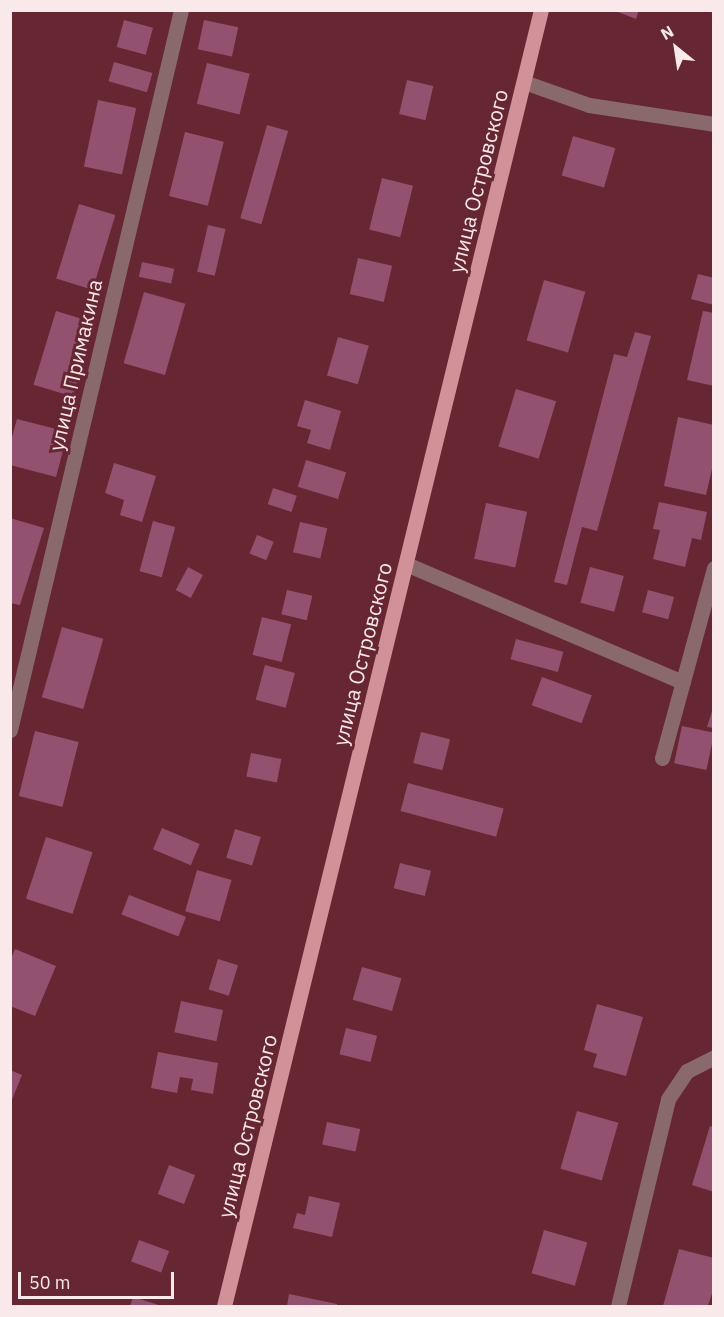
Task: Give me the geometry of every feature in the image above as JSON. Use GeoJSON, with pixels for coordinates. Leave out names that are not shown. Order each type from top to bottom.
{"type":"FeatureCollection","features":[{"type":"Feature","properties":{"kind":"main road","name":"улица Островского"},"geometry":{"type":"LineString","coordinates":[[224,1306],[541,10]]}},
{"type":"Feature","properties":{"kind":"street","name":"улица Примакина"},"geometry":{"type":"LineString","coordinates":[[10,730],[181,10]]}},
{"type":"Feature","properties":{"kind":"street"},"geometry":{"type":"LineString","coordinates":[[524,82],[589,105],[714,124]]}},
{"type":"Feature","properties":{"kind":"street"},"geometry":{"type":"LineString","coordinates":[[406,564],[683,682]]}},
{"type":"Feature","properties":{"kind":"street"},"geometry":{"type":"LineString","coordinates":[[662,758],[714,568]]}},
{"type":"Feature","properties":{"kind":"street"},"geometry":{"type":"LineString","coordinates":[[618,1306],[668,1099],[687,1071],[714,1057]]}},
{"type":"Feature","properties":{"kind":"building"},"geometry":{"type":"Polygon","coordinates":[[[613,10],[639,10],[636,19],[613,10]]]}},
{"type":"Feature","properties":{"kind":"building"},"geometry":{"type":"Polygon","coordinates":[[[124,20],[153,28],[146,55],[117,47],[124,20]]]}},
{"type":"Feature","properties":{"kind":"building"},"geometry":{"type":"Polygon","coordinates":[[[204,20],[238,27],[232,57],[198,49],[204,20]]]}},
{"type":"Feature","properties":{"kind":"building"},"geometry":{"type":"Polygon","coordinates":[[[114,62],[152,73],[147,92],[108,81],[114,62]]]}},
{"type":"Feature","properties":{"kind":"building"},"geometry":{"type":"Polygon","coordinates":[[[207,63],[250,74],[240,114],[197,104],[207,63]]]}},
{"type":"Feature","properties":{"kind":"building"},"geometry":{"type":"Polygon","coordinates":[[[407,80],[433,86],[425,120],[399,114],[407,80]]]}},
{"type":"Feature","properties":{"kind":"building"},"geometry":{"type":"Polygon","coordinates":[[[98,100],[136,108],[122,175],[84,167],[98,100]]]}},
{"type":"Feature","properties":{"kind":"building"},"geometry":{"type":"Polygon","coordinates":[[[267,125],[288,131],[261,224],[240,218],[267,125]]]}},
{"type":"Feature","properties":{"kind":"building"},"geometry":{"type":"Polygon","coordinates":[[[185,132],[224,142],[208,206],[169,196],[185,132]]]}},
{"type":"Feature","properties":{"kind":"building"},"geometry":{"type":"Polygon","coordinates":[[[573,136],[615,148],[604,188],[562,175],[573,136]]]}},
{"type":"Feature","properties":{"kind":"building"},"geometry":{"type":"Polygon","coordinates":[[[382,178],[413,186],[400,237],[369,229],[382,178]]]}},
{"type":"Feature","properties":{"kind":"building"},"geometry":{"type":"Polygon","coordinates":[[[79,204],[115,215],[93,290],[56,279],[79,204]]]}},
{"type":"Feature","properties":{"kind":"building"},"geometry":{"type":"Polygon","coordinates":[[[208,225],[226,229],[215,276],[197,272],[208,225]]]}},
{"type":"Feature","properties":{"kind":"building"},"geometry":{"type":"Polygon","coordinates":[[[358,258],[392,266],[384,302],[350,294],[358,258]]]}},
{"type":"Feature","properties":{"kind":"building"},"geometry":{"type":"Polygon","coordinates":[[[142,262],[174,269],[171,284],[139,277],[142,262]]]}},
{"type":"Feature","properties":{"kind":"building"},"geometry":{"type":"Polygon","coordinates":[[[698,274],[714,278],[714,305],[691,299],[698,274]]]}},
{"type":"Feature","properties":{"kind":"building"},"geometry":{"type":"Polygon","coordinates":[[[544,280],[585,292],[568,352],[527,341],[544,280]]]}},
{"type":"Feature","properties":{"kind":"building"},"geometry":{"type":"Polygon","coordinates":[[[144,292],[185,304],[165,375],[124,363],[144,292]]]}},
{"type":"Feature","properties":{"kind":"building"},"geometry":{"type":"Polygon","coordinates":[[[56,311],[95,323],[73,397],[33,385],[56,311]]]}},
{"type":"Feature","properties":{"kind":"building"},"geometry":{"type":"Polygon","coordinates":[[[703,311],[714,313],[714,386],[687,380],[703,311]]]}},
{"type":"Feature","properties":{"kind":"building"},"geometry":{"type":"Polygon","coordinates":[[[635,332],[651,336],[597,531],[582,527],[567,585],[554,582],[614,354],[627,357],[635,332]]]}},
{"type":"Feature","properties":{"kind":"building"},"geometry":{"type":"Polygon","coordinates":[[[338,337],[369,346],[358,384],[327,375],[338,337]]]}},
{"type":"Feature","properties":{"kind":"building"},"geometry":{"type":"Polygon","coordinates":[[[516,389],[556,401],[539,459],[498,446],[516,389]]]}},
{"type":"Feature","properties":{"kind":"building"},"geometry":{"type":"Polygon","coordinates":[[[305,400],[341,411],[330,450],[307,443],[311,430],[297,426],[305,400]]]}},
{"type":"Feature","properties":{"kind":"building"},"geometry":{"type":"Polygon","coordinates":[[[678,417],[714,425],[714,460],[706,495],[664,486],[678,417]]]}},
{"type":"Feature","properties":{"kind":"building"},"geometry":{"type":"Polygon","coordinates":[[[17,419],[68,432],[56,477],[10,465],[10,444],[17,419]]]}},
{"type":"Feature","properties":{"kind":"building"},"geometry":{"type":"Polygon","coordinates":[[[306,460],[346,472],[338,499],[298,487],[306,460]]]}},
{"type":"Feature","properties":{"kind":"building"},"geometry":{"type":"Polygon","coordinates":[[[114,463],[156,476],[142,522],[120,515],[124,500],[105,493],[114,463]]]}},
{"type":"Feature","properties":{"kind":"building"},"geometry":{"type":"Polygon","coordinates":[[[273,488],[297,496],[292,512],[268,504],[273,488]]]}},
{"type":"Feature","properties":{"kind":"building"},"geometry":{"type":"Polygon","coordinates":[[[659,502],[707,512],[701,540],[692,538],[685,567],[653,559],[660,530],[653,529],[659,502]]]}},
{"type":"Feature","properties":{"kind":"building"},"geometry":{"type":"Polygon","coordinates":[[[486,503],[527,512],[515,567],[474,559],[486,503]]]}},
{"type":"Feature","properties":{"kind":"building"},"geometry":{"type":"Polygon","coordinates":[[[10,518],[44,528],[20,605],[10,603],[10,518]]]}},
{"type":"Feature","properties":{"kind":"building"},"geometry":{"type":"Polygon","coordinates":[[[153,521],[175,527],[162,577],[140,571],[153,521]]]}},
{"type":"Feature","properties":{"kind":"building"},"geometry":{"type":"Polygon","coordinates":[[[300,522],[327,528],[320,559],[293,552],[300,522]]]}},
{"type":"Feature","properties":{"kind":"building"},"geometry":{"type":"Polygon","coordinates":[[[257,535],[274,542],[266,560],[250,554],[257,535]]]}},
{"type":"Feature","properties":{"kind":"building"},"geometry":{"type":"Polygon","coordinates":[[[188,567],[203,575],[191,598],[176,590],[188,567]]]}},
{"type":"Feature","properties":{"kind":"building"},"geometry":{"type":"Polygon","coordinates":[[[590,567],[624,576],[614,612],[580,603],[590,567]]]}},
{"type":"Feature","properties":{"kind":"building"},"geometry":{"type":"Polygon","coordinates":[[[287,590],[312,596],[307,620],[281,614],[287,590]]]}},
{"type":"Feature","properties":{"kind":"building"},"geometry":{"type":"Polygon","coordinates":[[[648,590],[674,597],[668,619],[642,612],[648,590]]]}},
{"type":"Feature","properties":{"kind":"building"},"geometry":{"type":"Polygon","coordinates":[[[262,617],[291,624],[282,662],[253,655],[262,617]]]}},
{"type":"Feature","properties":{"kind":"building"},"geometry":{"type":"Polygon","coordinates":[[[62,627],[103,639],[83,709],[42,697],[62,627]]]}},
{"type":"Feature","properties":{"kind":"building"},"geometry":{"type":"Polygon","coordinates":[[[516,639],[563,652],[558,672],[511,659],[516,639]]]}},
{"type":"Feature","properties":{"kind":"building"},"geometry":{"type":"Polygon","coordinates":[[[265,665],[295,673],[286,708],[256,700],[265,665]]]}},
{"type":"Feature","properties":{"kind":"building"},"geometry":{"type":"Polygon","coordinates":[[[542,677],[592,695],[582,723],[532,705],[542,677]]]}},
{"type":"Feature","properties":{"kind":"building"},"geometry":{"type":"Polygon","coordinates":[[[714,708],[714,728],[707,727],[714,708]]]}},
{"type":"Feature","properties":{"kind":"building"},"geometry":{"type":"Polygon","coordinates":[[[682,726],[714,733],[706,770],[674,763],[682,726]]]}},
{"type":"Feature","properties":{"kind":"building"},"geometry":{"type":"Polygon","coordinates":[[[35,731],[79,742],[62,807],[19,796],[35,731]]]}},
{"type":"Feature","properties":{"kind":"building"},"geometry":{"type":"Polygon","coordinates":[[[421,732],[450,739],[442,770],[413,763],[421,732]]]}},
{"type":"Feature","properties":{"kind":"building"},"geometry":{"type":"Polygon","coordinates":[[[251,753],[281,759],[277,782],[246,777],[251,753]]]}},
{"type":"Feature","properties":{"kind":"building"},"geometry":{"type":"Polygon","coordinates":[[[408,783],[504,809],[496,837],[400,811],[408,783]]]}},
{"type":"Feature","properties":{"kind":"building"},"geometry":{"type":"Polygon","coordinates":[[[162,828],[200,844],[191,865],[153,849],[162,828]]]}},
{"type":"Feature","properties":{"kind":"building"},"geometry":{"type":"Polygon","coordinates":[[[235,829],[261,837],[252,866],[226,858],[235,829]]]}},
{"type":"Feature","properties":{"kind":"building"},"geometry":{"type":"Polygon","coordinates":[[[46,837],[93,852],[73,914],[26,899],[46,837]]]}},
{"type":"Feature","properties":{"kind":"building"},"geometry":{"type":"Polygon","coordinates":[[[400,863],[431,871],[425,896],[394,888],[400,863]]]}},
{"type":"Feature","properties":{"kind":"building"},"geometry":{"type":"Polygon","coordinates":[[[197,870],[232,880],[220,921],[185,911],[197,870]]]}},
{"type":"Feature","properties":{"kind":"building"},"geometry":{"type":"Polygon","coordinates":[[[129,895],[186,917],[178,936],[121,915],[129,895]]]}},
{"type":"Feature","properties":{"kind":"building"},"geometry":{"type":"Polygon","coordinates":[[[15,949],[56,966],[35,1016],[10,1006],[10,961],[15,949]]]}},
{"type":"Feature","properties":{"kind":"building"},"geometry":{"type":"Polygon","coordinates":[[[218,959],[238,965],[229,996],[209,990],[218,959]]]}},
{"type":"Feature","properties":{"kind":"building"},"geometry":{"type":"Polygon","coordinates":[[[362,967],[401,978],[392,1011],[353,1000],[362,967]]]}},
{"type":"Feature","properties":{"kind":"building"},"geometry":{"type":"Polygon","coordinates":[[[181,1001],[223,1010],[216,1041],[174,1032],[181,1001]]]}},
{"type":"Feature","properties":{"kind":"building"},"geometry":{"type":"Polygon","coordinates":[[[597,1004],[643,1017],[626,1076],[593,1067],[597,1054],[584,1050],[597,1004]]]}},
{"type":"Feature","properties":{"kind":"building"},"geometry":{"type":"Polygon","coordinates":[[[346,1028],[377,1036],[371,1062],[339,1054],[346,1028]]]}},
{"type":"Feature","properties":{"kind":"building"},"geometry":{"type":"Polygon","coordinates":[[[158,1052],[218,1063],[213,1094],[191,1090],[193,1079],[180,1077],[177,1093],[151,1088],[158,1052]]]}},
{"type":"Feature","properties":{"kind":"building"},"geometry":{"type":"Polygon","coordinates":[[[10,1070],[22,1075],[11,1102],[10,1102],[10,1070]]]}},
{"type":"Feature","properties":{"kind":"building"},"geometry":{"type":"Polygon","coordinates":[[[577,1111],[618,1123],[602,1181],[560,1169],[577,1111]]]}},
{"type":"Feature","properties":{"kind":"building"},"geometry":{"type":"Polygon","coordinates":[[[327,1122],[360,1129],[355,1152],[322,1144],[327,1122]]]}},
{"type":"Feature","properties":{"kind":"building"},"geometry":{"type":"Polygon","coordinates":[[[710,1126],[714,1127],[714,1192],[692,1185],[710,1126]]]}},
{"type":"Feature","properties":{"kind":"building"},"geometry":{"type":"Polygon","coordinates":[[[169,1165],[195,1175],[184,1204],[158,1194],[169,1165]]]}},
{"type":"Feature","properties":{"kind":"building"},"geometry":{"type":"Polygon","coordinates":[[[309,1196],[340,1203],[332,1237],[293,1228],[297,1213],[305,1215],[309,1196]]]}},
{"type":"Feature","properties":{"kind":"building"},"geometry":{"type":"Polygon","coordinates":[[[544,1230],[587,1242],[575,1286],[532,1273],[544,1230]]]}},
{"type":"Feature","properties":{"kind":"building"},"geometry":{"type":"Polygon","coordinates":[[[139,1240],[169,1251],[161,1273],[131,1262],[139,1240]]]}},
{"type":"Feature","properties":{"kind":"building"},"geometry":{"type":"Polygon","coordinates":[[[679,1249],[714,1258],[714,1287],[708,1306],[663,1306],[679,1249]]]}},
{"type":"Feature","properties":{"kind":"building"},"geometry":{"type":"Polygon","coordinates":[[[289,1294],[337,1304],[337,1306],[287,1306],[289,1294]]]}},
{"type":"Feature","properties":{"kind":"building"},"geometry":{"type":"Polygon","coordinates":[[[133,1297],[162,1306],[130,1306],[133,1297]]]}}]}
